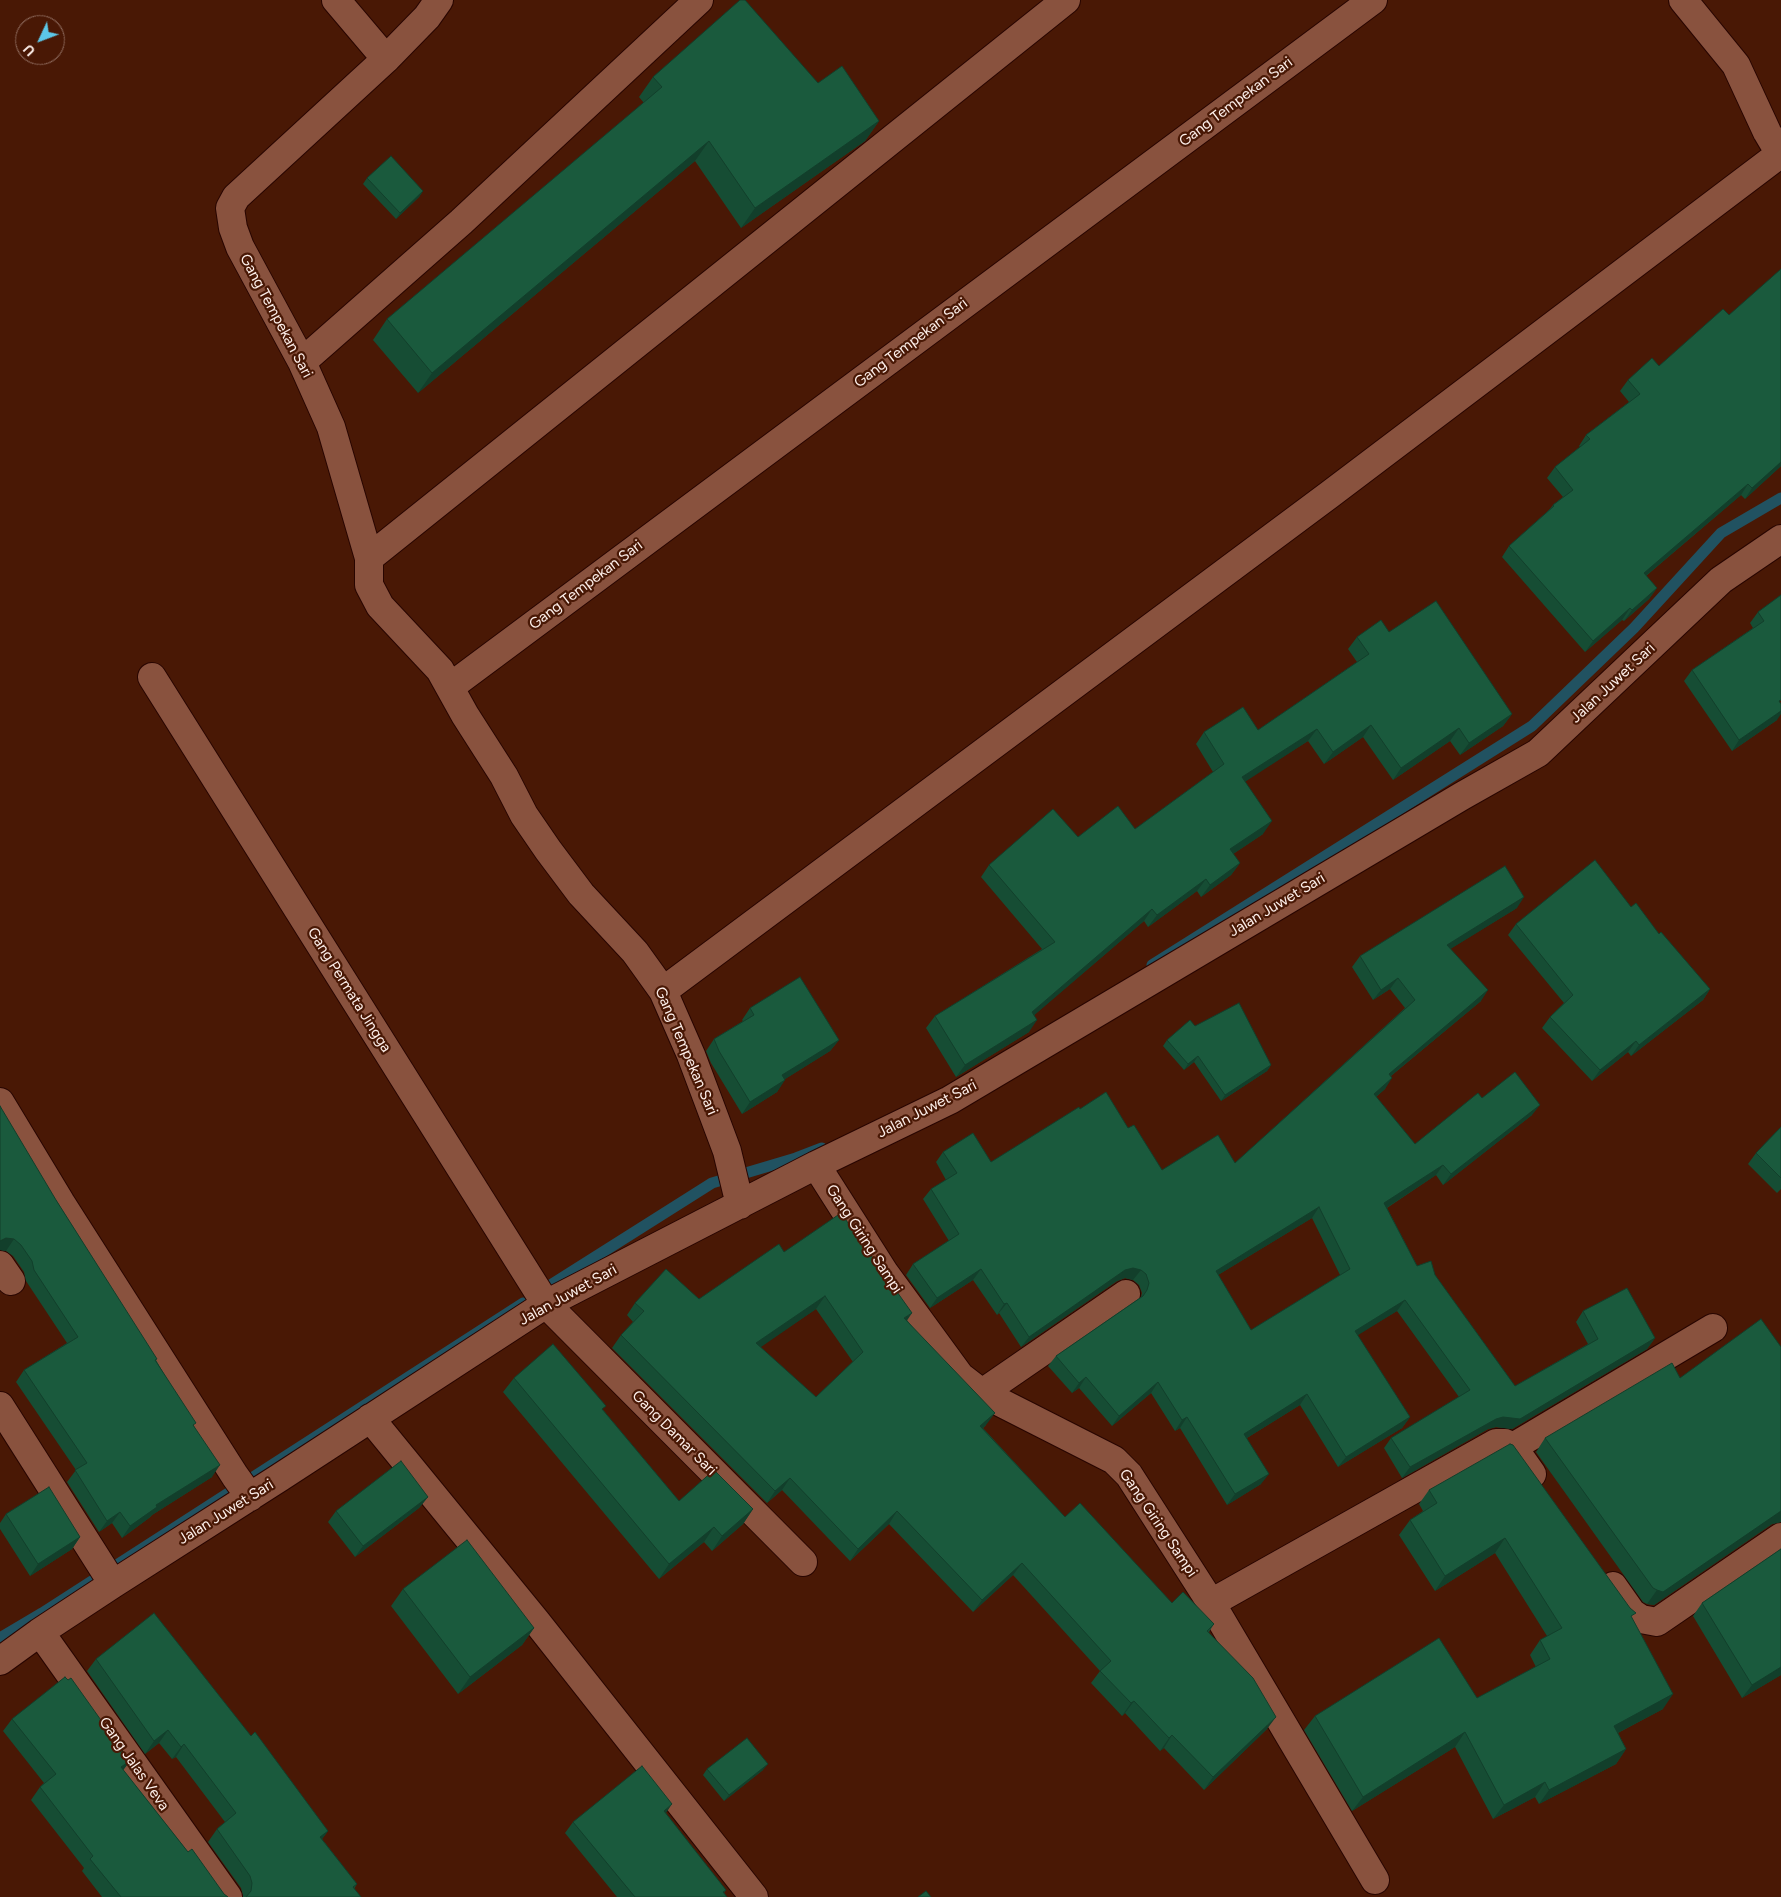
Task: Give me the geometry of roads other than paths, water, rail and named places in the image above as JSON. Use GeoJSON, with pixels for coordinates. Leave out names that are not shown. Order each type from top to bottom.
{"type":"FeatureCollection","features":[{"type":"Feature","properties":{"kind":"street"},"geometry":{"type":"LineString","coordinates":[[336,0],[386,60],[427,17],[439,0]]}},
{"type":"Feature","properties":{"kind":"street"},"geometry":{"type":"LineString","coordinates":[[302,362],[461,222],[699,0]]}},
{"type":"Feature","properties":{"kind":"street"},"geometry":{"type":"LineString","coordinates":[[369,558],[1066,0]]}},
{"type":"Feature","properties":{"kind":"street","name":"Gang Tempekan Sari"},"geometry":{"type":"LineString","coordinates":[[450,687],[1373,0]]}},
{"type":"Feature","properties":{"kind":"street"},"geometry":{"type":"LineString","coordinates":[[663,991],[1329,495],[1780,154],[1767,132],[1736,65],[1683,0]]}},
{"type":"Feature","properties":{"kind":"street","name":"Gang Tempekan Sari"},"geometry":{"type":"LineString","coordinates":[[386,60],[236,197],[230,208],[233,228],[240,247],[302,362],[332,426],[369,558],[369,585],[380,606],[440,670],[464,715],[504,776],[524,815],[548,850],[581,894],[635,952],[663,991],[691,1055],[727,1150],[737,1194]]}},
{"type":"Feature","properties":{"kind":"street","name":"Jalan Juwet Sari"},"geometry":{"type":"LineString","coordinates":[[0,1661],[40,1632],[108,1575],[245,1490],[370,1418],[540,1294],[737,1194],[816,1165],[950,1100],[1436,811],[1538,753],[1721,580],[1781,539]]}},
{"type":"Feature","properties":{"kind":"street","name":"Gang Permata Jingga"},"geometry":{"type":"LineString","coordinates":[[152,677],[540,1294]]}},
{"type":"Feature","properties":{"kind":"street"},"geometry":{"type":"LineString","coordinates":[[0,1102],[62,1203],[245,1490]]}},
{"type":"Feature","properties":{"kind":"street","name":"Gang Giring Sampi"},"geometry":{"type":"LineString","coordinates":[[816,1165],[884,1272],[960,1376],[982,1393],[1114,1460],[1129,1474],[1211,1603],[1376,1880]]}},
{"type":"Feature","properties":{"kind":"street","name":"Gang Damar Sari"},"geometry":{"type":"LineString","coordinates":[[540,1294],[803,1562]]}},
{"type":"Feature","properties":{"kind":"street"},"geometry":{"type":"LineString","coordinates":[[982,1393],[1126,1294]]}},
{"type":"Feature","properties":{"kind":"street"},"geometry":{"type":"LineString","coordinates":[[1513,1447],[1713,1328]]}},
{"type":"Feature","properties":{"kind":"street"},"geometry":{"type":"LineString","coordinates":[[0,1406],[108,1575]]}},
{"type":"Feature","properties":{"kind":"street"},"geometry":{"type":"LineString","coordinates":[[370,1418],[536,1621],[754,1897]]}},
{"type":"Feature","properties":{"kind":"street"},"geometry":{"type":"LineString","coordinates":[[1211,1603],[1496,1443],[1505,1443],[1513,1447],[1547,1494]]}},
{"type":"Feature","properties":{"kind":"street"},"geometry":{"type":"LineString","coordinates":[[1598,1566],[1632,1613],[1641,1619],[1658,1622],[1781,1537]]}},
{"type":"Feature","properties":{"kind":"street","name":"Gang Jalas Veva"},"geometry":{"type":"LineString","coordinates":[[40,1632],[228,1897]]}},
{"type":"Feature","properties":{"kind":"waterway"},"geometry":{"type":"LineString","coordinates":[[1152,965],[1532,726],[1634,628],[1721,533],[1781,498]]}},
{"type":"Feature","properties":{"kind":"waterway"},"geometry":{"type":"LineString","coordinates":[[538,1293],[712,1183],[796,1158],[822,1148]]}},
{"type":"Feature","properties":{"kind":"waterway"},"geometry":{"type":"LineString","coordinates":[[0,1638],[42,1613],[523,1303]]}}]}
